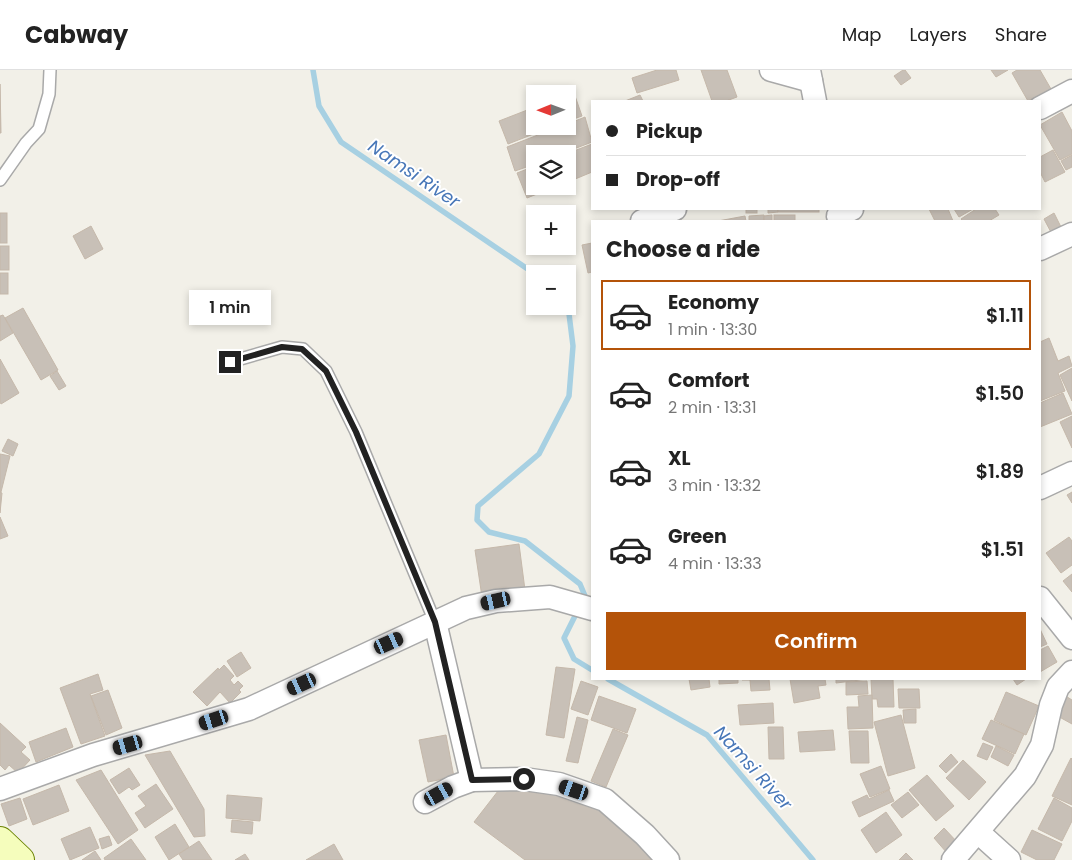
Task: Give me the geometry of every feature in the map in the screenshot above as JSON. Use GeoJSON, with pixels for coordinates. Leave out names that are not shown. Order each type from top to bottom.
{"type":"FeatureCollection","features":[{"type":"Feature","properties":{"kind":"street"},"geometry":{"type":"LineString","coordinates":[[771,70],[812,84]]}},
{"type":"Feature","properties":{"kind":"street"},"geometry":{"type":"LineString","coordinates":[[1041,107],[1072,91]]}},
{"type":"Feature","properties":{"kind":"street"},"geometry":{"type":"LineString","coordinates":[[645,220],[672,210]]}},
{"type":"Feature","properties":{"kind":"street"},"geometry":{"type":"LineString","coordinates":[[1041,249],[1072,234]]}},
{"type":"Feature","properties":{"kind":"street"},"geometry":{"type":"LineString","coordinates":[[1041,488],[1072,474]]}},
{"type":"Feature","properties":{"kind":"street"},"geometry":{"type":"LineString","coordinates":[[0,789],[93,755],[249,709],[466,608],[496,601],[550,597],[584,606]]}},
{"type":"Feature","properties":{"kind":"street"},"geometry":{"type":"LineString","coordinates":[[1042,605],[1072,638]]}},
{"type":"Feature","properties":{"kind":"street"},"geometry":{"type":"LineString","coordinates":[[435,622],[472,780]]}},
{"type":"Feature","properties":{"kind":"street"},"geometry":{"type":"LineString","coordinates":[[953,860],[1025,776],[1042,745],[1051,705],[1058,686],[1072,672]]}},
{"type":"Feature","properties":{"kind":"street"},"geometry":{"type":"LineString","coordinates":[[425,802],[453,787],[472,780],[524,779],[559,784],[605,800],[645,834],[668,860]]}},
{"type":"Feature","properties":{"kind":"street"},"geometry":{"type":"LineString","coordinates":[[978,832],[1008,860]]}},
{"type":"Feature","properties":{"kind":"street"},"geometry":{"type":"LineString","coordinates":[[0,841],[20,860]]}},
{"type":"Feature","properties":{"kind":"lane"},"geometry":{"type":"LineString","coordinates":[[0,180],[26,143],[39,129],[49,94],[50,70]]}},
{"type":"Feature","properties":{"kind":"lane"},"geometry":{"type":"LineString","coordinates":[[230,362],[282,347],[302,349],[326,371],[356,432],[435,622]]}},
{"type":"Feature","properties":{"kind":"building"},"geometry":{"type":"Polygon","coordinates":[[[657,70],[676,70],[679,80],[637,93],[632,78],[657,70]]]}},
{"type":"Feature","properties":{"kind":"building"},"geometry":{"type":"Polygon","coordinates":[[[701,70],[727,70],[737,97],[729,100],[712,100],[701,70]]]}},
{"type":"Feature","properties":{"kind":"building"},"geometry":{"type":"Polygon","coordinates":[[[903,70],[911,78],[901,85],[894,76],[903,70]]]}},
{"type":"Feature","properties":{"kind":"building"},"geometry":{"type":"Polygon","coordinates":[[[991,70],[1008,70],[996,77],[991,70]]]}},
{"type":"Feature","properties":{"kind":"building"},"geometry":{"type":"Polygon","coordinates":[[[1017,70],[1040,70],[1051,89],[1027,100],[1012,73],[1017,70]]]}},
{"type":"Feature","properties":{"kind":"building"},"geometry":{"type":"Polygon","coordinates":[[[0,84],[1,133],[0,133],[0,84]]]}},
{"type":"Feature","properties":{"kind":"building"},"geometry":{"type":"Polygon","coordinates":[[[640,95],[642,100],[628,100],[640,95]]]}},
{"type":"Feature","properties":{"kind":"building"},"geometry":{"type":"Polygon","coordinates":[[[576,99],[582,116],[576,118],[576,99]]]}},
{"type":"Feature","properties":{"kind":"building"},"geometry":{"type":"Polygon","coordinates":[[[526,110],[526,135],[531,135],[508,144],[499,121],[526,110]]]}},
{"type":"Feature","properties":{"kind":"building"},"geometry":{"type":"Polygon","coordinates":[[[1062,112],[1072,131],[1072,154],[1060,160],[1041,124],[1062,112]]]}},
{"type":"Feature","properties":{"kind":"building"},"geometry":{"type":"Polygon","coordinates":[[[585,117],[591,138],[591,142],[576,148],[576,145],[526,145],[526,167],[515,171],[507,147],[538,135],[576,135],[576,121],[585,117]]]}},
{"type":"Feature","properties":{"kind":"building"},"geometry":{"type":"Polygon","coordinates":[[[591,144],[591,172],[576,179],[576,150],[591,144]]]}},
{"type":"Feature","properties":{"kind":"building"},"geometry":{"type":"Polygon","coordinates":[[[1053,150],[1065,172],[1045,182],[1041,174],[1041,156],[1053,150]]]}},
{"type":"Feature","properties":{"kind":"building"},"geometry":{"type":"Polygon","coordinates":[[[1072,155],[1072,167],[1066,170],[1061,161],[1072,155]]]}},
{"type":"Feature","properties":{"kind":"building"},"geometry":{"type":"Polygon","coordinates":[[[526,170],[526,195],[534,195],[527,198],[517,173],[526,170]]]}},
{"type":"Feature","properties":{"kind":"building"},"geometry":{"type":"Polygon","coordinates":[[[746,210],[757,210],[757,213],[746,213],[746,210]]]}},
{"type":"Feature","properties":{"kind":"building"},"geometry":{"type":"Polygon","coordinates":[[[768,210],[778,210],[778,212],[768,213],[768,210]]]}},
{"type":"Feature","properties":{"kind":"building"},"geometry":{"type":"Polygon","coordinates":[[[778,210],[819,210],[819,212],[778,212],[778,210]]]}},
{"type":"Feature","properties":{"kind":"building"},"geometry":{"type":"Polygon","coordinates":[[[930,210],[948,210],[953,220],[934,220],[930,210]]]}},
{"type":"Feature","properties":{"kind":"building"},"geometry":{"type":"Polygon","coordinates":[[[955,210],[971,210],[959,217],[955,210]]]}},
{"type":"Feature","properties":{"kind":"building"},"geometry":{"type":"Polygon","coordinates":[[[974,210],[996,210],[999,215],[991,220],[961,219],[974,210]]]}},
{"type":"Feature","properties":{"kind":"building"},"geometry":{"type":"Polygon","coordinates":[[[0,213],[7,213],[7,243],[0,243],[0,213]]]}},
{"type":"Feature","properties":{"kind":"building"},"geometry":{"type":"Polygon","coordinates":[[[1054,213],[1063,231],[1053,236],[1044,219],[1054,213]]]}},
{"type":"Feature","properties":{"kind":"building"},"geometry":{"type":"Polygon","coordinates":[[[764,215],[764,220],[749,220],[749,216],[764,215]]]}},
{"type":"Feature","properties":{"kind":"building"},"geometry":{"type":"Polygon","coordinates":[[[772,215],[772,220],[764,220],[764,216],[772,215]]]}},
{"type":"Feature","properties":{"kind":"building"},"geometry":{"type":"Polygon","coordinates":[[[774,215],[795,215],[795,220],[774,220],[774,215]]]}},
{"type":"Feature","properties":{"kind":"building"},"geometry":{"type":"Polygon","coordinates":[[[745,216],[746,220],[723,220],[745,216]]]}},
{"type":"Feature","properties":{"kind":"building"},"geometry":{"type":"Polygon","coordinates":[[[91,226],[103,249],[85,259],[73,236],[91,226]]]}},
{"type":"Feature","properties":{"kind":"building"},"geometry":{"type":"Polygon","coordinates":[[[591,243],[591,272],[588,273],[582,245],[591,243]]]}},
{"type":"Feature","properties":{"kind":"building"},"geometry":{"type":"Polygon","coordinates":[[[0,246],[9,246],[9,270],[0,270],[0,246]]]}},
{"type":"Feature","properties":{"kind":"building"},"geometry":{"type":"Polygon","coordinates":[[[0,273],[8,273],[8,294],[0,294],[0,273]]]}},
{"type":"Feature","properties":{"kind":"building"},"geometry":{"type":"Polygon","coordinates":[[[23,308],[58,370],[41,380],[5,318],[23,308]]]}},
{"type":"Feature","properties":{"kind":"building"},"geometry":{"type":"Polygon","coordinates":[[[3,315],[13,333],[0,341],[0,316],[3,315]]]}},
{"type":"Feature","properties":{"kind":"building"},"geometry":{"type":"Polygon","coordinates":[[[1049,338],[1058,361],[1069,356],[1072,366],[1058,373],[1065,391],[1041,401],[1041,342],[1049,338]]]}},
{"type":"Feature","properties":{"kind":"building"},"geometry":{"type":"Polygon","coordinates":[[[0,359],[19,393],[1,404],[0,402],[0,359]]]}},
{"type":"Feature","properties":{"kind":"building"},"geometry":{"type":"Polygon","coordinates":[[[1072,368],[1072,401],[1060,375],[1072,368]]]}},
{"type":"Feature","properties":{"kind":"building"},"geometry":{"type":"Polygon","coordinates":[[[57,371],[66,386],[59,390],[50,376],[57,371]]]}},
{"type":"Feature","properties":{"kind":"building"},"geometry":{"type":"Polygon","coordinates":[[[1063,393],[1072,414],[1041,427],[1041,403],[1063,393]]]}},
{"type":"Feature","properties":{"kind":"building"},"geometry":{"type":"Polygon","coordinates":[[[1072,416],[1072,448],[1060,422],[1072,416]]]}},
{"type":"Feature","properties":{"kind":"building"},"geometry":{"type":"Polygon","coordinates":[[[8,439],[18,444],[13,456],[2,451],[8,439]]]}},
{"type":"Feature","properties":{"kind":"building"},"geometry":{"type":"Polygon","coordinates":[[[0,454],[10,456],[1,492],[0,492],[0,454]]]}},
{"type":"Feature","properties":{"kind":"building"},"geometry":{"type":"Polygon","coordinates":[[[0,492],[2,493],[0,513],[0,492]]]}},
{"type":"Feature","properties":{"kind":"building"},"geometry":{"type":"Polygon","coordinates":[[[1072,492],[1072,503],[1067,495],[1072,492]]]}},
{"type":"Feature","properties":{"kind":"building"},"geometry":{"type":"Polygon","coordinates":[[[0,517],[8,536],[0,539],[0,517]]]}},
{"type":"Feature","properties":{"kind":"building"},"geometry":{"type":"Polygon","coordinates":[[[1069,537],[1072,541],[1072,565],[1061,573],[1046,553],[1069,537]]]}},
{"type":"Feature","properties":{"kind":"building"},"geometry":{"type":"Polygon","coordinates":[[[519,544],[525,590],[482,597],[475,550],[519,544]]]}},
{"type":"Feature","properties":{"kind":"building"},"geometry":{"type":"Polygon","coordinates":[[[1072,574],[1072,592],[1063,581],[1072,574]]]}},
{"type":"Feature","properties":{"kind":"building"},"geometry":{"type":"Polygon","coordinates":[[[1041,631],[1047,644],[1041,647],[1041,631]]]}},
{"type":"Feature","properties":{"kind":"building"},"geometry":{"type":"Polygon","coordinates":[[[1048,646],[1057,662],[1041,671],[1041,650],[1048,646]]]}},
{"type":"Feature","properties":{"kind":"building"},"geometry":{"type":"Polygon","coordinates":[[[241,652],[251,668],[237,677],[227,661],[241,652]]]}},
{"type":"Feature","properties":{"kind":"building"},"geometry":{"type":"Polygon","coordinates":[[[224,665],[234,676],[230,680],[234,685],[238,681],[243,686],[239,690],[241,692],[230,703],[220,692],[207,706],[193,692],[218,668],[219,670],[224,665]]]}},
{"type":"Feature","properties":{"kind":"building"},"geometry":{"type":"Polygon","coordinates":[[[556,667],[575,669],[564,738],[546,735],[556,667]]]}},
{"type":"Feature","properties":{"kind":"building"},"geometry":{"type":"Polygon","coordinates":[[[98,674],[103,690],[90,694],[105,736],[81,744],[60,688],[98,674]]]}},
{"type":"Feature","properties":{"kind":"building"},"geometry":{"type":"Polygon","coordinates":[[[689,680],[709,680],[710,687],[691,690],[689,680]]]}},
{"type":"Feature","properties":{"kind":"building"},"geometry":{"type":"Polygon","coordinates":[[[719,680],[738,680],[738,683],[719,684],[719,680]]]}},
{"type":"Feature","properties":{"kind":"building"},"geometry":{"type":"Polygon","coordinates":[[[750,680],[769,680],[770,690],[751,691],[750,680]]]}},
{"type":"Feature","properties":{"kind":"building"},"geometry":{"type":"Polygon","coordinates":[[[790,680],[825,680],[826,685],[818,686],[820,698],[794,703],[790,680]]]}},
{"type":"Feature","properties":{"kind":"building"},"geometry":{"type":"Polygon","coordinates":[[[836,680],[860,680],[836,683],[836,680]]]}},
{"type":"Feature","properties":{"kind":"building"},"geometry":{"type":"Polygon","coordinates":[[[871,680],[893,680],[894,707],[878,707],[877,699],[872,699],[871,680]]]}},
{"type":"Feature","properties":{"kind":"building"},"geometry":{"type":"Polygon","coordinates":[[[1014,680],[1024,680],[1017,685],[1014,680]]]}},
{"type":"Feature","properties":{"kind":"building"},"geometry":{"type":"Polygon","coordinates":[[[581,681],[598,687],[588,715],[571,709],[581,681]]]}},
{"type":"Feature","properties":{"kind":"building"},"geometry":{"type":"Polygon","coordinates":[[[867,681],[868,694],[846,695],[846,682],[867,681]]]}},
{"type":"Feature","properties":{"kind":"building"},"geometry":{"type":"Polygon","coordinates":[[[898,689],[919,689],[920,708],[899,708],[898,689]]]}},
{"type":"Feature","properties":{"kind":"building"},"geometry":{"type":"Polygon","coordinates":[[[108,690],[122,728],[106,735],[91,696],[108,690]]]}},
{"type":"Feature","properties":{"kind":"building"},"geometry":{"type":"Polygon","coordinates":[[[1006,692],[1039,706],[1026,735],[994,720],[1006,692]]]}},
{"type":"Feature","properties":{"kind":"building"},"geometry":{"type":"Polygon","coordinates":[[[872,695],[873,728],[848,729],[847,707],[859,707],[858,696],[872,695]]]}},
{"type":"Feature","properties":{"kind":"building"},"geometry":{"type":"Polygon","coordinates":[[[1064,695],[1072,700],[1072,724],[1054,714],[1064,695]]]}},
{"type":"Feature","properties":{"kind":"building"},"geometry":{"type":"Polygon","coordinates":[[[599,696],[636,709],[627,733],[591,720],[599,696]]]}},
{"type":"Feature","properties":{"kind":"building"},"geometry":{"type":"Polygon","coordinates":[[[773,703],[774,723],[740,725],[738,705],[773,703]]]}},
{"type":"Feature","properties":{"kind":"building"},"geometry":{"type":"Polygon","coordinates":[[[916,709],[916,723],[904,723],[903,710],[916,709]]]}},
{"type":"Feature","properties":{"kind":"building"},"geometry":{"type":"Polygon","coordinates":[[[901,715],[915,768],[888,776],[874,722],[901,715]]]}},
{"type":"Feature","properties":{"kind":"building"},"geometry":{"type":"Polygon","coordinates":[[[577,717],[588,720],[578,763],[566,761],[577,717]]]}},
{"type":"Feature","properties":{"kind":"building"},"geometry":{"type":"Polygon","coordinates":[[[991,720],[1024,734],[1015,754],[982,739],[991,720]]]}},
{"type":"Feature","properties":{"kind":"building"},"geometry":{"type":"Polygon","coordinates":[[[0,723],[26,747],[21,752],[30,760],[18,773],[9,765],[5,770],[0,765],[0,723]]]}},
{"type":"Feature","properties":{"kind":"building"},"geometry":{"type":"Polygon","coordinates":[[[768,727],[783,727],[784,759],[769,759],[768,727]]]}},
{"type":"Feature","properties":{"kind":"building"},"geometry":{"type":"Polygon","coordinates":[[[66,728],[73,747],[36,762],[29,742],[66,728]]]}},
{"type":"Feature","properties":{"kind":"building"},"geometry":{"type":"Polygon","coordinates":[[[613,729],[628,735],[606,787],[591,781],[613,729]]]}},
{"type":"Feature","properties":{"kind":"building"},"geometry":{"type":"Polygon","coordinates":[[[833,730],[835,750],[800,752],[798,732],[833,730]]]}},
{"type":"Feature","properties":{"kind":"building"},"geometry":{"type":"Polygon","coordinates":[[[849,731],[868,731],[869,763],[851,763],[849,731]]]}},
{"type":"Feature","properties":{"kind":"building"},"geometry":{"type":"Polygon","coordinates":[[[446,735],[454,777],[428,782],[419,740],[446,735]]]}},
{"type":"Feature","properties":{"kind":"building"},"geometry":{"type":"Polygon","coordinates":[[[983,743],[993,747],[987,760],[977,756],[983,743]]]}},
{"type":"Feature","properties":{"kind":"building"},"geometry":{"type":"Polygon","coordinates":[[[996,746],[1014,755],[1008,766],[991,757],[996,746]]]}},
{"type":"Feature","properties":{"kind":"building"},"geometry":{"type":"Polygon","coordinates":[[[170,751],[204,809],[205,836],[194,837],[145,755],[170,751]]]}},
{"type":"Feature","properties":{"kind":"building"},"geometry":{"type":"Polygon","coordinates":[[[951,754],[958,762],[946,773],[939,766],[951,754]]]}},
{"type":"Feature","properties":{"kind":"building"},"geometry":{"type":"Polygon","coordinates":[[[1072,759],[1072,805],[1052,796],[1072,759]]]}},
{"type":"Feature","properties":{"kind":"building"},"geometry":{"type":"Polygon","coordinates":[[[963,760],[986,782],[969,800],[946,778],[963,760]]]}},
{"type":"Feature","properties":{"kind":"building"},"geometry":{"type":"Polygon","coordinates":[[[881,766],[890,789],[870,797],[860,774],[881,766]]]}},
{"type":"Feature","properties":{"kind":"building"},"geometry":{"type":"Polygon","coordinates":[[[129,768],[140,785],[132,790],[129,787],[119,794],[110,780],[129,768]]]}},
{"type":"Feature","properties":{"kind":"building"},"geometry":{"type":"Polygon","coordinates":[[[101,770],[138,830],[118,844],[76,780],[101,770]]]}},
{"type":"Feature","properties":{"kind":"building"},"geometry":{"type":"Polygon","coordinates":[[[927,775],[954,806],[936,821],[909,790],[927,775]]]}},
{"type":"Feature","properties":{"kind":"building"},"geometry":{"type":"Polygon","coordinates":[[[505,782],[540,784],[607,810],[666,860],[525,860],[474,822],[505,782]]]}},
{"type":"Feature","properties":{"kind":"building"},"geometry":{"type":"Polygon","coordinates":[[[156,784],[173,809],[145,828],[135,813],[146,806],[138,796],[156,784]]]}},
{"type":"Feature","properties":{"kind":"building"},"geometry":{"type":"Polygon","coordinates":[[[59,785],[69,811],[33,825],[23,799],[59,785]]]}},
{"type":"Feature","properties":{"kind":"building"},"geometry":{"type":"Polygon","coordinates":[[[889,790],[894,801],[859,817],[852,802],[867,795],[869,799],[889,790]]]}},
{"type":"Feature","properties":{"kind":"building"},"geometry":{"type":"Polygon","coordinates":[[[908,792],[919,805],[902,818],[891,805],[908,792]]]}},
{"type":"Feature","properties":{"kind":"building"},"geometry":{"type":"Polygon","coordinates":[[[227,795],[262,798],[260,821],[226,818],[227,795]]]}},
{"type":"Feature","properties":{"kind":"building"},"geometry":{"type":"Polygon","coordinates":[[[20,798],[27,819],[9,826],[1,804],[20,798]]]}},
{"type":"Feature","properties":{"kind":"building"},"geometry":{"type":"Polygon","coordinates":[[[1054,798],[1072,808],[1072,821],[1062,841],[1038,829],[1054,798]]]}},
{"type":"Feature","properties":{"kind":"building"},"geometry":{"type":"Polygon","coordinates":[[[886,812],[902,835],[876,853],[861,830],[886,812]]]}},
{"type":"Feature","properties":{"kind":"building"},"geometry":{"type":"Polygon","coordinates":[[[232,820],[253,822],[252,834],[231,832],[232,820]]]}},
{"type":"Feature","properties":{"kind":"building"},"geometry":{"type":"Polygon","coordinates":[[[175,824],[189,847],[169,860],[155,837],[175,824]]]}},
{"type":"Feature","properties":{"kind":"building"},"geometry":{"type":"Polygon","coordinates":[[[90,827],[99,848],[70,860],[61,839],[90,827]]]}},
{"type":"Feature","properties":{"kind":"building"},"geometry":{"type":"Polygon","coordinates":[[[944,828],[958,843],[947,853],[934,838],[944,828]]]}},
{"type":"Feature","properties":{"kind":"building"},"geometry":{"type":"Polygon","coordinates":[[[1032,830],[1062,844],[1054,860],[1037,860],[1021,852],[1032,830]]]}},
{"type":"Feature","properties":{"kind":"building"},"geometry":{"type":"Polygon","coordinates":[[[109,836],[112,845],[102,849],[99,839],[109,836]]]}},
{"type":"Feature","properties":{"kind":"building"},"geometry":{"type":"Polygon","coordinates":[[[131,839],[146,860],[105,860],[104,858],[131,839]]]}},
{"type":"Feature","properties":{"kind":"building"},"geometry":{"type":"Polygon","coordinates":[[[199,841],[212,860],[183,860],[179,854],[199,841]]]}},
{"type":"Feature","properties":{"kind":"building"},"geometry":{"type":"Polygon","coordinates":[[[334,844],[343,860],[306,860],[334,844]]]}},
{"type":"Feature","properties":{"kind":"building"},"geometry":{"type":"Polygon","coordinates":[[[95,851],[101,860],[82,860],[95,851]]]}},
{"type":"Feature","properties":{"kind":"building"},"geometry":{"type":"Polygon","coordinates":[[[906,853],[913,860],[899,860],[906,853]]]}},
{"type":"Feature","properties":{"kind":"building"},"geometry":{"type":"Polygon","coordinates":[[[245,854],[249,860],[235,860],[245,854]]]}},
{"type":"Feature","properties":{"kind":"waterway","name":"Namsi River"},"geometry":{"type":"LineString","coordinates":[[313,70],[319,106],[341,142],[526,268]]}},
{"type":"Feature","properties":{"kind":"waterway","name":"Namsi River"},"geometry":{"type":"LineString","coordinates":[[569,315],[573,346],[569,396],[539,454],[478,506],[477,520],[489,532],[525,541],[580,584],[585,596],[582,602]]}},
{"type":"Feature","properties":{"kind":"waterway","name":"Namsi River"},"geometry":{"type":"LineString","coordinates":[[578,610],[564,638],[574,659],[591,669]]}},
{"type":"Feature","properties":{"kind":"waterway","name":"Namsi River"},"geometry":{"type":"LineString","coordinates":[[610,680],[707,735],[813,860]]}},
{"type":"Feature","properties":{"kind":"route"},"geometry":{"type":"LineString","coordinates":[[230,362],[282,347],[302,349],[326,371],[356,432],[435,622],[472,780],[524,779]]}}]}
